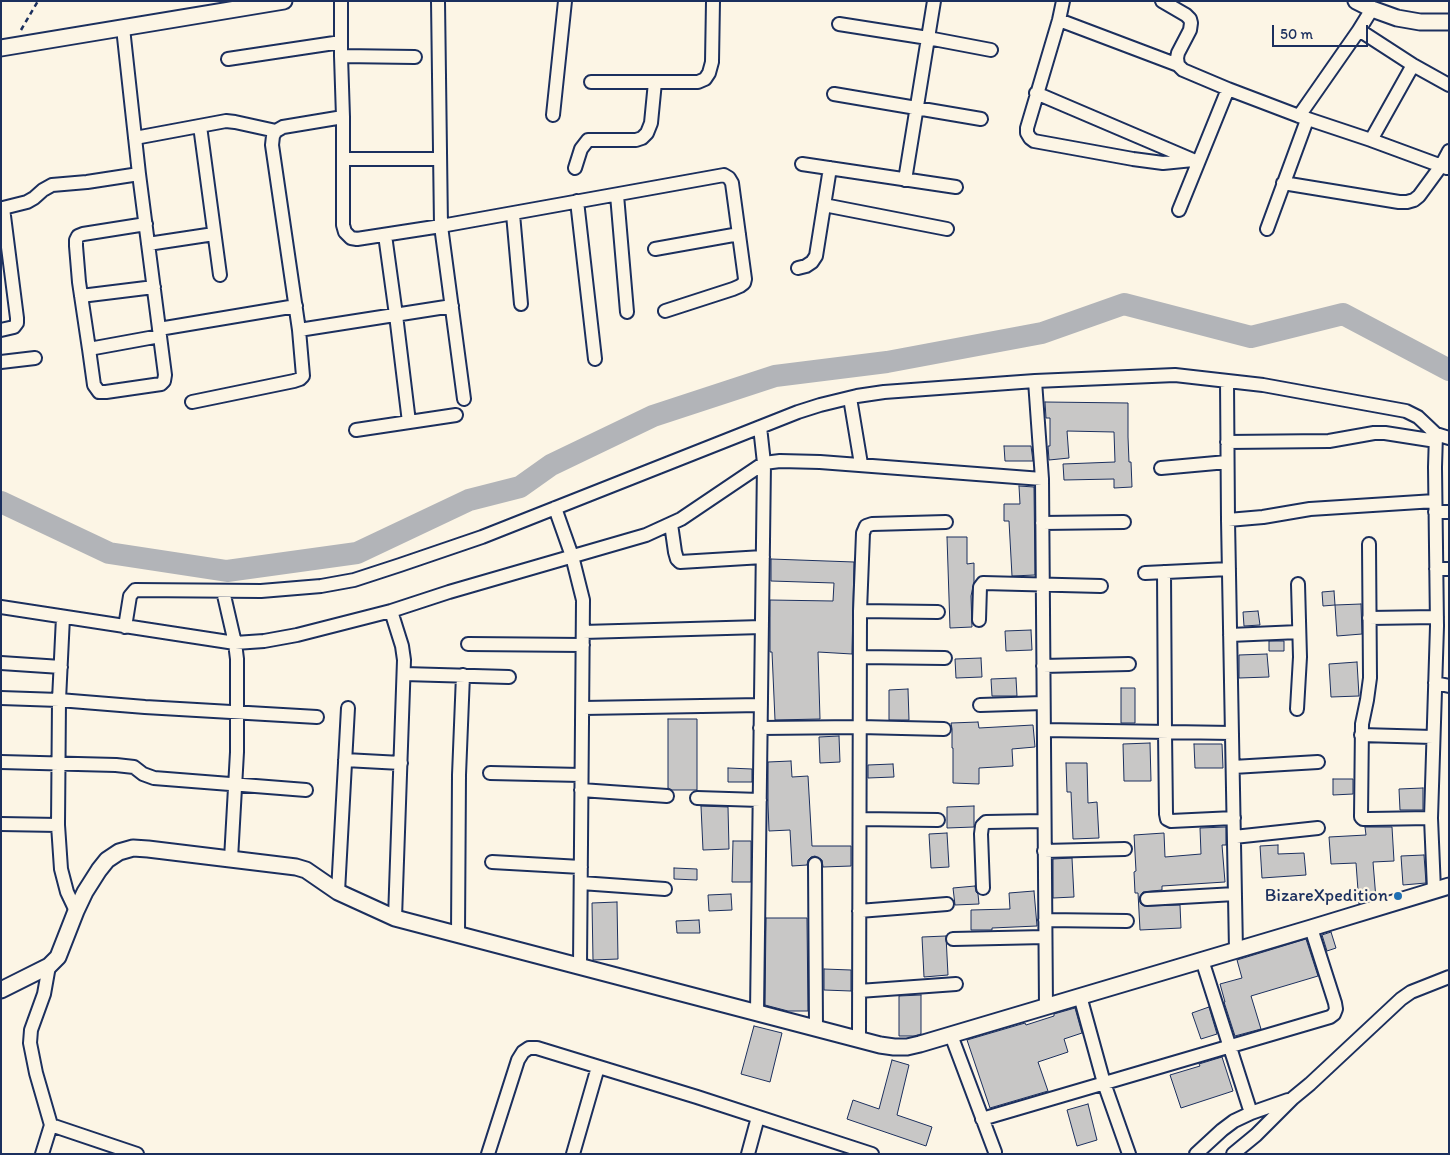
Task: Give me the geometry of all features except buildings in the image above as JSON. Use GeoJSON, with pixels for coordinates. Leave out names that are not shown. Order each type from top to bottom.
{"type":"FeatureCollection","features":[{"type":"Feature","properties":{"kind":"street"},"geometry":{"type":"LineString","coordinates":[[6,47],[284,1]]}},
{"type":"Feature","properties":{"kind":"street"},"geometry":{"type":"LineString","coordinates":[[341,1],[344,225],[345,232],[351,238],[357,239],[385,235],[513,214],[724,175],[732,183],[745,278],[744,283],[733,289],[666,311]]}},
{"type":"Feature","properties":{"kind":"street"},"geometry":{"type":"LineString","coordinates":[[438,1],[441,226],[464,399]]}},
{"type":"Feature","properties":{"kind":"street"},"geometry":{"type":"LineString","coordinates":[[553,115],[565,1]]}},
{"type":"Feature","properties":{"kind":"street"},"geometry":{"type":"LineString","coordinates":[[590,82],[698,82],[705,79],[712,62],[713,1]]}},
{"type":"Feature","properties":{"kind":"street"},"geometry":{"type":"LineString","coordinates":[[905,180],[934,1]]}},
{"type":"Feature","properties":{"kind":"street"},"geometry":{"type":"LineString","coordinates":[[1063,1],[1059,20],[1036,93],[1027,134],[1034,141],[1118,157],[1171,163],[1196,161]]}},
{"type":"Feature","properties":{"kind":"street"},"geometry":{"type":"LineString","coordinates":[[1162,1],[1190,18],[1190,30],[1178,53],[1178,65]]}},
{"type":"Feature","properties":{"kind":"street"},"geometry":{"type":"LineString","coordinates":[[1356,1],[1372,10],[1397,18],[1420,22],[1449,22]]}},
{"type":"Feature","properties":{"kind":"street"},"geometry":{"type":"LineString","coordinates":[[1267,229],[1303,118],[1372,10]]}},
{"type":"Feature","properties":{"kind":"street"},"geometry":{"type":"LineString","coordinates":[[1059,20],[1178,65],[1183,70],[1303,118],[1445,167]]}},
{"type":"Feature","properties":{"kind":"street"},"geometry":{"type":"LineString","coordinates":[[839,24],[991,50]]}},
{"type":"Feature","properties":{"kind":"street"},"geometry":{"type":"LineString","coordinates":[[123,28],[139,174],[146,224],[165,378],[161,384],[99,392],[94,385],[76,240],[78,236],[83,234],[146,224]]}},
{"type":"Feature","properties":{"kind":"street"},"geometry":{"type":"LineString","coordinates":[[1359,30],[1413,65],[1449,85]]}},
{"type":"Feature","properties":{"kind":"street"},"geometry":{"type":"LineString","coordinates":[[228,59],[341,42]]}},
{"type":"Feature","properties":{"kind":"street"},"geometry":{"type":"LineString","coordinates":[[341,56],[415,56]]}},
{"type":"Feature","properties":{"kind":"street"},"geometry":{"type":"LineString","coordinates":[[1370,140],[1413,65]]}},
{"type":"Feature","properties":{"kind":"street"},"geometry":{"type":"LineString","coordinates":[[576,168],[581,148],[588,140],[636,140],[648,133],[651,123],[655,82]]}},
{"type":"Feature","properties":{"kind":"street"},"geometry":{"type":"LineString","coordinates":[[1179,210],[1196,161],[1228,89]]}},
{"type":"Feature","properties":{"kind":"street"},"geometry":{"type":"LineString","coordinates":[[1036,93],[1196,161]]}},
{"type":"Feature","properties":{"kind":"street"},"geometry":{"type":"LineString","coordinates":[[834,94],[981,119]]}},
{"type":"Feature","properties":{"kind":"street"},"geometry":{"type":"LineString","coordinates":[[192,402],[300,379],[303,376],[304,370],[296,306],[272,145],[273,136],[283,126],[343,117]]}},
{"type":"Feature","properties":{"kind":"street"},"geometry":{"type":"LineString","coordinates":[[135,138],[226,122],[235,122],[276,131]]}},
{"type":"Feature","properties":{"kind":"street"},"geometry":{"type":"LineString","coordinates":[[200,126],[220,275]]}},
{"type":"Feature","properties":{"kind":"street"},"geometry":{"type":"LineString","coordinates":[[1283,183],[1407,202],[1419,196],[1445,167],[1449,151]]}},
{"type":"Feature","properties":{"kind":"street"},"geometry":{"type":"LineString","coordinates":[[344,159],[440,159]]}},
{"type":"Feature","properties":{"kind":"street"},"geometry":{"type":"LineString","coordinates":[[802,164],[956,187]]}},
{"type":"Feature","properties":{"kind":"street"},"geometry":{"type":"LineString","coordinates":[[798,268],[812,262],[816,256],[830,168]]}},
{"type":"Feature","properties":{"kind":"street"},"geometry":{"type":"LineString","coordinates":[[1,330],[14,327],[17,323],[2,208],[28,202],[52,185],[139,174]]}},
{"type":"Feature","properties":{"kind":"street"},"geometry":{"type":"LineString","coordinates":[[617,195],[627,312]]}},
{"type":"Feature","properties":{"kind":"street"},"geometry":{"type":"LineString","coordinates":[[578,201],[595,359]]}},
{"type":"Feature","properties":{"kind":"street"},"geometry":{"type":"LineString","coordinates":[[824,205],[947,229]]}},
{"type":"Feature","properties":{"kind":"street"},"geometry":{"type":"LineString","coordinates":[[513,214],[521,304]]}},
{"type":"Feature","properties":{"kind":"street"},"geometry":{"type":"LineString","coordinates":[[148,244],[214,234]]}},
{"type":"Feature","properties":{"kind":"street"},"geometry":{"type":"LineString","coordinates":[[655,249],[739,234]]}},
{"type":"Feature","properties":{"kind":"street"},"geometry":{"type":"LineString","coordinates":[[385,235],[409,422]]}},
{"type":"Feature","properties":{"kind":"street"},"geometry":{"type":"LineString","coordinates":[[82,296],[154,287]]}},
{"type":"Feature","properties":{"kind":"street"},"geometry":{"type":"LineString","coordinates":[[89,349],[159,332],[296,306]]}},
{"type":"Feature","properties":{"kind":"street"},"geometry":{"type":"LineString","coordinates":[[299,330],[452,306]]}},
{"type":"Feature","properties":{"kind":"street"},"geometry":{"type":"LineString","coordinates":[[1,362],[35,358]]}},
{"type":"Feature","properties":{"kind":"street"},"geometry":{"type":"LineString","coordinates":[[125,626],[130,596],[135,590],[223,591],[288,589],[354,580],[473,540],[820,405],[884,392],[1035,381],[1175,375],[1272,386],[1406,412],[1418,417],[1440,437]]}},
{"type":"Feature","properties":{"kind":"street"},"geometry":{"type":"LineString","coordinates":[[1035,381],[1042,479],[1046,1006]]}},
{"type":"Feature","properties":{"kind":"street"},"geometry":{"type":"LineString","coordinates":[[1227,381],[1236,950]]}},
{"type":"Feature","properties":{"kind":"street"},"geometry":{"type":"LineString","coordinates":[[850,398],[861,464]]}},
{"type":"Feature","properties":{"kind":"street"},"geometry":{"type":"LineString","coordinates":[[356,430],[456,415]]}},
{"type":"Feature","properties":{"kind":"street"},"geometry":{"type":"LineString","coordinates":[[757,1012],[764,463],[760,427]]}},
{"type":"Feature","properties":{"kind":"street"},"geometry":{"type":"LineString","coordinates":[[1227,442],[1329,442],[1374,433],[1440,437]]}},
{"type":"Feature","properties":{"kind":"street"},"geometry":{"type":"LineString","coordinates":[[1,990],[49,966],[58,956],[85,892],[99,870],[119,852],[133,848],[284,865],[306,870],[338,892],[395,918],[894,1047],[907,1046],[950,1034],[1442,888],[1431,818],[1435,684],[1441,623],[1442,569],[1435,507],[1440,437]]}},
{"type":"Feature","properties":{"kind":"street"},"geometry":{"type":"LineString","coordinates":[[1,607],[235,642],[264,641],[297,636],[391,611],[449,592],[646,535],[681,519],[764,463],[804,461],[861,464],[1042,479]]}},
{"type":"Feature","properties":{"kind":"street"},"geometry":{"type":"LineString","coordinates":[[1161,468],[1227,462]]}},
{"type":"Feature","properties":{"kind":"street"},"geometry":{"type":"LineString","coordinates":[[1228,520],[1263,517],[1310,509],[1435,507],[1449,512]]}},
{"type":"Feature","properties":{"kind":"street"},"geometry":{"type":"LineString","coordinates":[[555,508],[572,556],[583,600],[580,966]]}},
{"type":"Feature","properties":{"kind":"street"},"geometry":{"type":"LineString","coordinates":[[859,1038],[860,611],[863,533],[866,526],[872,524],[946,522]]}},
{"type":"Feature","properties":{"kind":"street"},"geometry":{"type":"LineString","coordinates":[[1042,523],[1124,522]]}},
{"type":"Feature","properties":{"kind":"street"},"geometry":{"type":"LineString","coordinates":[[671,524],[675,552],[680,562],[763,557]]}},
{"type":"Feature","properties":{"kind":"street"},"geometry":{"type":"LineString","coordinates":[[1368,544],[1369,688],[1363,714],[1361,735],[1361,817],[1363,819],[1431,818]]}},
{"type":"Feature","properties":{"kind":"street"},"geometry":{"type":"LineString","coordinates":[[1145,572],[1229,569]]}},
{"type":"Feature","properties":{"kind":"street"},"geometry":{"type":"LineString","coordinates":[[1164,572],[1167,819],[1180,821],[1234,818]]}},
{"type":"Feature","properties":{"kind":"street"},"geometry":{"type":"LineString","coordinates":[[979,620],[980,587],[982,583],[1101,586]]}},
{"type":"Feature","properties":{"kind":"street"},"geometry":{"type":"LineString","coordinates":[[1297,709],[1299,675],[1298,584]]}},
{"type":"Feature","properties":{"kind":"street"},"geometry":{"type":"LineString","coordinates":[[223,591],[235,642],[238,674],[236,785],[231,859]]}},
{"type":"Feature","properties":{"kind":"street"},"geometry":{"type":"LineString","coordinates":[[391,611],[402,646],[404,660],[395,918]]}},
{"type":"Feature","properties":{"kind":"street"},"geometry":{"type":"LineString","coordinates":[[860,611],[938,612]]}},
{"type":"Feature","properties":{"kind":"street"},"geometry":{"type":"LineString","coordinates":[[63,617],[59,700],[58,825],[61,869],[67,892],[76,912]]}},
{"type":"Feature","properties":{"kind":"street"},"geometry":{"type":"LineString","coordinates":[[1369,618],[1441,623]]}},
{"type":"Feature","properties":{"kind":"street"},"geometry":{"type":"LineString","coordinates":[[584,632],[762,627]]}},
{"type":"Feature","properties":{"kind":"street"},"geometry":{"type":"LineString","coordinates":[[1230,635],[1299,632]]}},
{"type":"Feature","properties":{"kind":"street"},"geometry":{"type":"LineString","coordinates":[[468,644],[583,645]]}},
{"type":"Feature","properties":{"kind":"street"},"geometry":{"type":"LineString","coordinates":[[860,657],[945,658]]}},
{"type":"Feature","properties":{"kind":"street"},"geometry":{"type":"LineString","coordinates":[[1,663],[61,667]]}},
{"type":"Feature","properties":{"kind":"street"},"geometry":{"type":"LineString","coordinates":[[1043,666],[1129,664]]}},
{"type":"Feature","properties":{"kind":"street"},"geometry":{"type":"LineString","coordinates":[[404,674],[509,677]]}},
{"type":"Feature","properties":{"kind":"street"},"geometry":{"type":"LineString","coordinates":[[458,934],[459,775],[463,675]]}},
{"type":"Feature","properties":{"kind":"street"},"geometry":{"type":"LineString","coordinates":[[1435,684],[1449,686]]}},
{"type":"Feature","properties":{"kind":"street"},"geometry":{"type":"LineString","coordinates":[[1,698],[317,717]]}},
{"type":"Feature","properties":{"kind":"street"},"geometry":{"type":"LineString","coordinates":[[980,705],[1043,703]]}},
{"type":"Feature","properties":{"kind":"street"},"geometry":{"type":"LineString","coordinates":[[583,708],[761,705]]}},
{"type":"Feature","properties":{"kind":"street"},"geometry":{"type":"LineString","coordinates":[[338,892],[348,708]]}},
{"type":"Feature","properties":{"kind":"street"},"geometry":{"type":"LineString","coordinates":[[760,728],[860,727],[944,729]]}},
{"type":"Feature","properties":{"kind":"street"},"geometry":{"type":"LineString","coordinates":[[1044,730],[1232,733]]}},
{"type":"Feature","properties":{"kind":"street"},"geometry":{"type":"LineString","coordinates":[[1361,735],[1433,737]]}},
{"type":"Feature","properties":{"kind":"street"},"geometry":{"type":"LineString","coordinates":[[345,760],[401,763]]}},
{"type":"Feature","properties":{"kind":"street"},"geometry":{"type":"LineString","coordinates":[[1,762],[116,765],[134,768],[154,778],[306,790]]}},
{"type":"Feature","properties":{"kind":"street"},"geometry":{"type":"LineString","coordinates":[[1233,767],[1318,762]]}},
{"type":"Feature","properties":{"kind":"street"},"geometry":{"type":"LineString","coordinates":[[490,773],[581,775]]}},
{"type":"Feature","properties":{"kind":"street"},"geometry":{"type":"LineString","coordinates":[[581,790],[667,796]]}},
{"type":"Feature","properties":{"kind":"street"},"geometry":{"type":"LineString","coordinates":[[697,798],[760,800]]}},
{"type":"Feature","properties":{"kind":"street"},"geometry":{"type":"LineString","coordinates":[[860,819],[938,820]]}},
{"type":"Feature","properties":{"kind":"street"},"geometry":{"type":"LineString","coordinates":[[983,888],[982,826],[986,822],[1044,820]]}},
{"type":"Feature","properties":{"kind":"street"},"geometry":{"type":"LineString","coordinates":[[1,824],[58,825]]}},
{"type":"Feature","properties":{"kind":"street"},"geometry":{"type":"LineString","coordinates":[[1234,837],[1318,828]]}},
{"type":"Feature","properties":{"kind":"street"},"geometry":{"type":"LineString","coordinates":[[1044,851],[1125,850]]}},
{"type":"Feature","properties":{"kind":"street"},"geometry":{"type":"LineString","coordinates":[[492,862],[581,867]]}},
{"type":"Feature","properties":{"kind":"street"},"geometry":{"type":"LineString","coordinates":[[815,864],[816,1027]]}},
{"type":"Feature","properties":{"kind":"street"},"geometry":{"type":"LineString","coordinates":[[581,883],[665,889]]}},
{"type":"Feature","properties":{"kind":"street"},"geometry":{"type":"LineString","coordinates":[[1147,899],[1235,894]]}},
{"type":"Feature","properties":{"kind":"street"},"geometry":{"type":"LineString","coordinates":[[859,911],[947,904]]}},
{"type":"Feature","properties":{"kind":"street"},"geometry":{"type":"LineString","coordinates":[[1045,920],[1127,921]]}},
{"type":"Feature","properties":{"kind":"street"},"geometry":{"type":"LineString","coordinates":[[982,1119],[1330,1017],[1336,1009],[1335,1003],[1311,928]]}},
{"type":"Feature","properties":{"kind":"street"},"geometry":{"type":"LineString","coordinates":[[953,939],[1045,937]]}},
{"type":"Feature","properties":{"kind":"street"},"geometry":{"type":"LineString","coordinates":[[1202,960],[1251,1113]]}},
{"type":"Feature","properties":{"kind":"street"},"geometry":{"type":"LineString","coordinates":[[42,1154],[51,1126],[36,1073],[30,1043],[31,1030],[44,994],[49,966]]}},
{"type":"Feature","properties":{"kind":"street"},"geometry":{"type":"LineString","coordinates":[[1233,1154],[1256,1135],[1292,1098],[1316,1079],[1401,999],[1411,992],[1449,977]]}},
{"type":"Feature","properties":{"kind":"street"},"geometry":{"type":"LineString","coordinates":[[859,991],[956,984]]}},
{"type":"Feature","properties":{"kind":"street"},"geometry":{"type":"LineString","coordinates":[[1080,996],[1104,1083],[1129,1154]]}},
{"type":"Feature","properties":{"kind":"street"},"geometry":{"type":"LineString","coordinates":[[950,1034],[995,1152]]}},
{"type":"Feature","properties":{"kind":"street"},"geometry":{"type":"LineString","coordinates":[[488,1154],[518,1060],[523,1052],[529,1048],[537,1048],[697,1097],[872,1154]]}},
{"type":"Feature","properties":{"kind":"street"},"geometry":{"type":"LineString","coordinates":[[573,1154],[598,1067]]}},
{"type":"Feature","properties":{"kind":"street"},"geometry":{"type":"LineString","coordinates":[[1196,1154],[1222,1130],[1234,1122],[1251,1113],[1292,1098]]}},
{"type":"Feature","properties":{"kind":"street"},"geometry":{"type":"LineString","coordinates":[[748,1154],[758,1118]]}},
{"type":"Feature","properties":{"kind":"street"},"geometry":{"type":"LineString","coordinates":[[51,1126],[137,1154]]}},
{"type":"Feature","properties":{"kind":"path"},"geometry":{"type":"LineString","coordinates":[[6,47],[38,1]]}},
{"type":"Feature","properties":{"kind":"waterway"},"geometry":{"type":"LineString","coordinates":[[1,502],[109,553],[227,571],[357,553],[469,500],[520,487],[551,465],[653,416],[775,376],[887,362],[1042,333],[1124,304],[1251,337],[1343,314],[1449,370]]}},
{"type":"Feature","properties":{"kind":"place","name":"BizareXpedition"},"geometry":{"type":"Point","coordinates":[1398,896]}}]}
